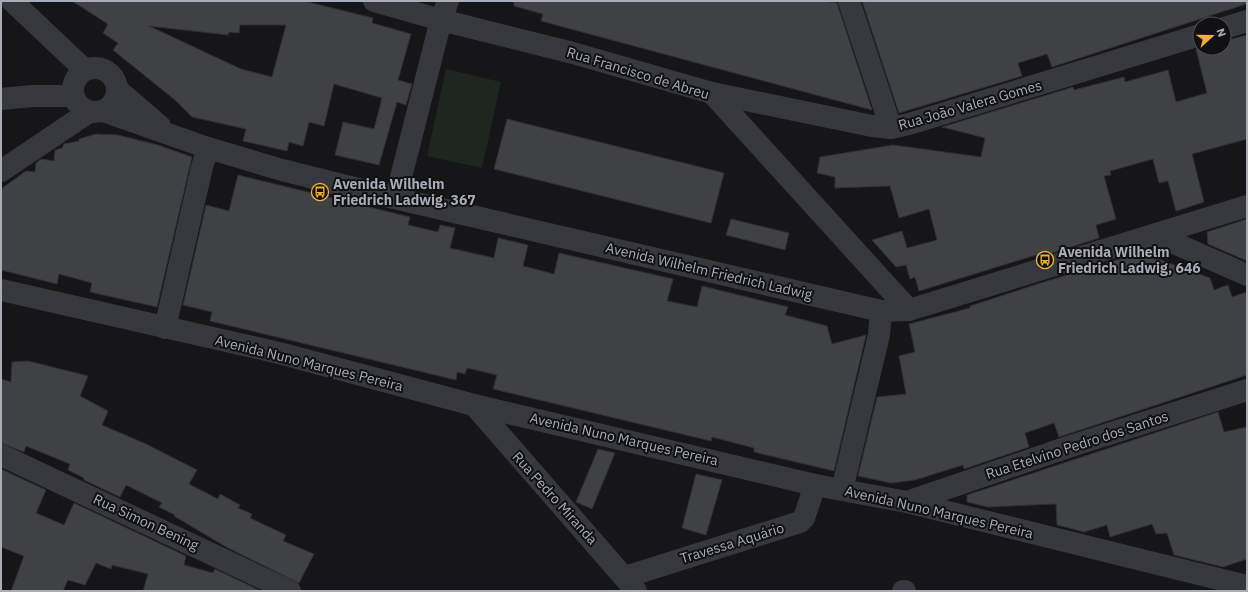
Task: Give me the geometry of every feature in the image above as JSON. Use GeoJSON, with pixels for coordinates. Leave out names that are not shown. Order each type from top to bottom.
{"type":"FeatureCollection","features":[{"type":"Feature","properties":{"kind":"street"},"geometry":{"type":"LineString","coordinates":[[12,1],[85,70]]}},
{"type":"Feature","properties":{"kind":"street","name":"Rua Francisco de Abreu"},"geometry":{"type":"LineString","coordinates":[[377,1],[445,10],[574,53],[712,93],[909,310]]}},
{"type":"Feature","properties":{"kind":"street"},"geometry":{"type":"LineString","coordinates":[[849,1],[891,128]]}},
{"type":"Feature","properties":{"kind":"street"},"geometry":{"type":"LineString","coordinates":[[394,198],[398,189],[445,10]]}},
{"type":"Feature","properties":{"kind":"street"},"geometry":{"type":"LineString","coordinates":[[1232,26],[1247,21]]}},
{"type":"Feature","properties":{"kind":"street","name":"Rua João Valera Gomes"},"geometry":{"type":"LineString","coordinates":[[712,93],[872,126],[891,128],[916,122],[1192,37]]}},
{"type":"Feature","properties":{"kind":"street"},"geometry":{"type":"LineString","coordinates":[[1,171],[114,102],[117,89],[116,82],[107,71],[93,68],[85,70],[74,80],[72,88],[76,103],[96,112]]}},
{"type":"Feature","properties":{"kind":"street","name":"Avenida Wilhelm Friedrich Ladwig"},"geometry":{"type":"LineString","coordinates":[[117,89],[169,134]]}},
{"type":"Feature","properties":{"kind":"street"},"geometry":{"type":"LineString","coordinates":[[1,99],[32,96],[73,96]]}},
{"type":"Feature","properties":{"kind":"street","name":"Avenida Wilhelm Friedrich Ladwig"},"geometry":{"type":"LineString","coordinates":[[96,112],[282,170],[394,198],[881,311],[909,310],[1247,206]]}},
{"type":"Feature","properties":{"kind":"street"},"geometry":{"type":"LineString","coordinates":[[165,328],[202,167],[208,148]]}},
{"type":"Feature","properties":{"kind":"street"},"geometry":{"type":"LineString","coordinates":[[1156,235],[1247,275]]}},
{"type":"Feature","properties":{"kind":"street","name":"Avenida Nuno Marques Pereira"},"geometry":{"type":"LineString","coordinates":[[1,290],[280,353],[474,405],[815,484],[907,502],[1242,582]]}},
{"type":"Feature","properties":{"kind":"street"},"geometry":{"type":"LineString","coordinates":[[842,490],[879,335],[881,311]]}},
{"type":"Feature","properties":{"kind":"street","name":"Rua Etelvino Pedro dos Santos"},"geometry":{"type":"LineString","coordinates":[[907,502],[1071,446],[1247,390]]}},
{"type":"Feature","properties":{"kind":"street","name":"Rua Pedro Miranda"},"geometry":{"type":"LineString","coordinates":[[474,405],[630,584]]}},
{"type":"Feature","properties":{"kind":"street","name":"Rua Simon Bening"},"geometry":{"type":"LineString","coordinates":[[1,455],[290,591]]}},
{"type":"Feature","properties":{"kind":"street","name":"Travessa Aquário"},"geometry":{"type":"LineString","coordinates":[[630,584],[800,522],[804,518],[815,484]]}},
{"type":"Feature","properties":{"kind":"shaded area"},"geometry":{"type":"Polygon","coordinates":[[[446,69],[501,82],[482,168],[427,156],[446,69]]]}},
{"type":"Feature","properties":{"kind":"building"},"geometry":{"type":"Polygon","coordinates":[[[72,1],[304,1],[373,18],[372,23],[411,34],[398,80],[412,84],[406,105],[397,102],[379,165],[335,155],[343,122],[374,129],[382,98],[334,84],[324,126],[309,122],[303,146],[289,142],[287,151],[243,141],[246,129],[192,117],[175,100],[113,50],[118,43],[103,33],[108,24],[72,1]],[[240,25],[239,33],[229,32],[228,35],[149,26],[241,69],[272,77],[286,25],[240,25]]]}},
{"type":"Feature","properties":{"kind":"building"},"geometry":{"type":"Polygon","coordinates":[[[514,1],[824,1],[837,3],[872,110],[541,21],[543,14],[514,6],[514,1]]]}},
{"type":"Feature","properties":{"kind":"building"},"geometry":{"type":"Polygon","coordinates":[[[862,1],[1246,1],[1246,4],[1209,16],[1192,16],[1192,22],[1052,67],[1047,54],[1018,63],[1022,76],[899,113],[862,1]]]}},
{"type":"Feature","properties":{"kind":"building"},"geometry":{"type":"Polygon","coordinates":[[[1247,35],[1247,139],[1192,154],[1204,202],[1176,211],[1168,181],[1159,183],[1153,159],[1110,171],[1111,175],[1104,176],[1116,219],[1096,225],[1099,238],[1037,258],[1036,255],[919,291],[915,277],[910,279],[906,265],[896,267],[872,240],[902,231],[907,248],[937,240],[929,209],[899,218],[890,186],[835,188],[835,177],[817,173],[820,157],[893,145],[981,157],[985,138],[942,127],[1073,87],[1074,90],[1124,77],[1125,82],[1168,70],[1176,102],[1207,93],[1198,56],[1232,56],[1232,39],[1247,35]]]}},
{"type":"Feature","properties":{"kind":"building"},"geometry":{"type":"Polygon","coordinates":[[[507,119],[724,173],[711,223],[494,169],[507,119]]]}},
{"type":"Feature","properties":{"kind":"building"},"geometry":{"type":"Polygon","coordinates":[[[96,134],[118,135],[158,145],[192,157],[157,307],[90,292],[92,283],[59,274],[57,284],[1,270],[1,189],[26,171],[35,172],[36,163],[41,159],[54,161],[55,150],[62,148],[64,144],[79,141],[79,139],[96,134]]]}},
{"type":"Feature","properties":{"kind":"building"},"geometry":{"type":"Polygon","coordinates":[[[238,175],[410,217],[408,225],[438,232],[440,225],[455,228],[450,248],[494,258],[498,238],[528,245],[523,266],[554,274],[559,253],[673,279],[667,301],[697,307],[702,286],[788,307],[785,315],[827,326],[832,344],[866,335],[834,471],[754,452],[754,448],[712,437],[711,441],[493,389],[497,375],[467,368],[465,374],[457,372],[456,380],[210,321],[212,312],[183,305],[206,205],[229,211],[238,175]]]}},
{"type":"Feature","properties":{"kind":"building"},"geometry":{"type":"Polygon","coordinates":[[[731,219],[789,233],[785,250],[726,235],[731,219]]]}},
{"type":"Feature","properties":{"kind":"building"},"geometry":{"type":"Polygon","coordinates":[[[1247,219],[1247,261],[1208,244],[1207,232],[1247,219]]]}},
{"type":"Feature","properties":{"kind":"building"},"geometry":{"type":"Polygon","coordinates":[[[1133,255],[1161,260],[1210,278],[1214,290],[1228,285],[1232,297],[1247,292],[1247,375],[1059,437],[1054,423],[1025,433],[1029,447],[964,469],[963,465],[915,480],[891,483],[858,476],[877,397],[906,394],[899,356],[915,352],[909,324],[970,308],[970,306],[1133,255]]]}},
{"type":"Feature","properties":{"kind":"building"},"geometry":{"type":"Polygon","coordinates":[[[28,361],[88,376],[80,396],[108,411],[102,425],[146,444],[197,470],[189,484],[218,499],[220,494],[240,505],[238,508],[252,514],[250,518],[286,535],[283,541],[314,554],[299,583],[228,548],[174,516],[175,515],[159,507],[162,503],[126,485],[120,497],[84,480],[84,478],[68,470],[70,464],[26,446],[24,452],[1,443],[1,379],[11,382],[12,362],[28,361]]]}},
{"type":"Feature","properties":{"kind":"building"},"geometry":{"type":"Polygon","coordinates":[[[1218,412],[1224,432],[1247,427],[1247,559],[1223,567],[1174,555],[1167,533],[1156,534],[1152,524],[1110,537],[1107,525],[1084,532],[1057,525],[1056,504],[988,507],[967,502],[967,495],[1218,412]]]}},
{"type":"Feature","properties":{"kind":"building"},"geometry":{"type":"Polygon","coordinates":[[[598,449],[615,453],[592,509],[576,502],[598,449]]]}},
{"type":"Feature","properties":{"kind":"building"},"geometry":{"type":"Polygon","coordinates":[[[1,469],[46,490],[36,513],[64,525],[74,503],[186,556],[184,565],[213,573],[215,569],[261,591],[143,591],[148,574],[112,565],[111,569],[96,563],[85,585],[68,580],[63,591],[11,591],[24,556],[1,547],[1,469]]]}},
{"type":"Feature","properties":{"kind":"building"},"geometry":{"type":"Polygon","coordinates":[[[696,474],[722,480],[706,535],[682,528],[696,474]]]}},
{"type":"Feature","properties":{"kind":"place","name":"Avenida Wilhelm Friedrich Ladwig, 367"},"geometry":{"type":"Point","coordinates":[320,192]}},
{"type":"Feature","properties":{"kind":"place","name":"Avenida Wilhelm Friedrich Ladwig, 646"},"geometry":{"type":"Point","coordinates":[1045,260]}}]}
